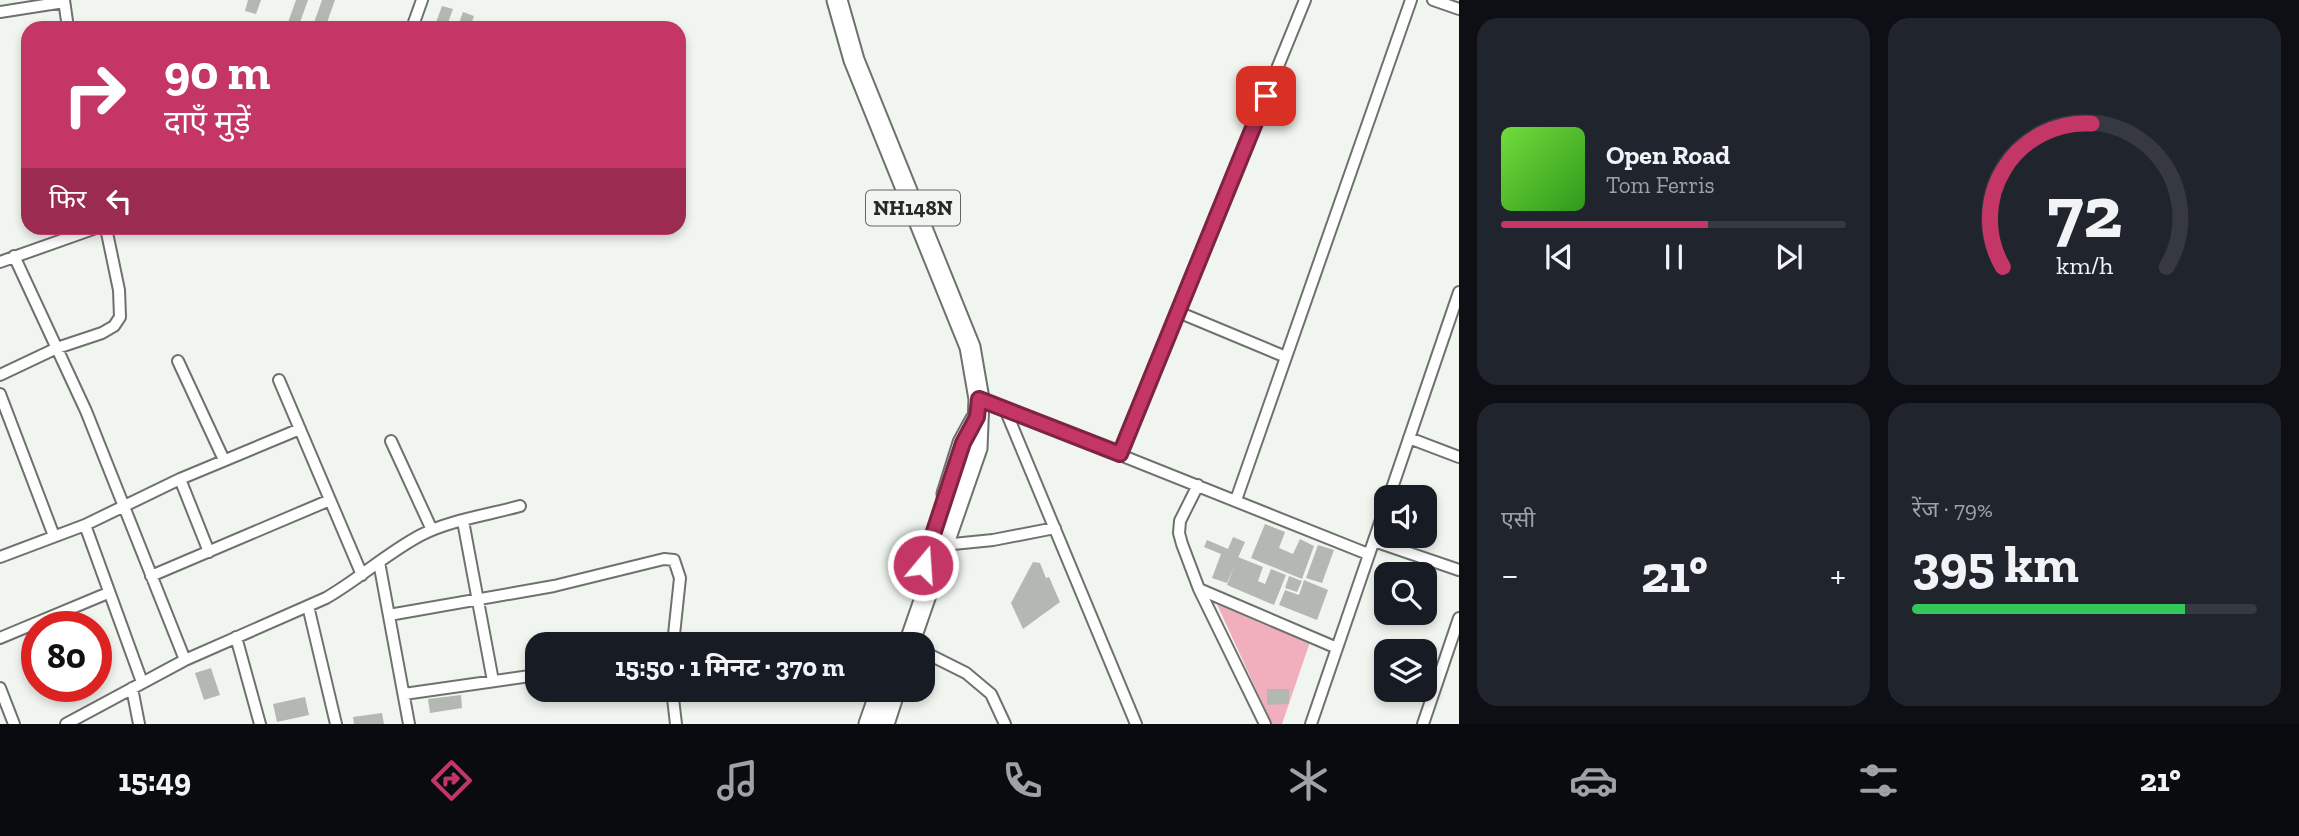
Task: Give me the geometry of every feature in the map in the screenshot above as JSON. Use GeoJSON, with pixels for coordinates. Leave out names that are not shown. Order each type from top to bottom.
{"type":"FeatureCollection","features":[{"type":"Feature","properties":{"kind":"highway","name":"NH148N"},"geometry":{"type":"LineString","coordinates":[[837,0],[854,60],[970,347],[978,408],[977,448],[913,632]]}},
{"type":"Feature","properties":{"kind":"highway"},"geometry":{"type":"LineString","coordinates":[[901,632],[963,443],[978,408]]}},
{"type":"Feature","properties":{"kind":"highway"},"geometry":{"type":"LineString","coordinates":[[869,724],[877,702]]}},
{"type":"Feature","properties":{"kind":"highway"},"geometry":{"type":"LineString","coordinates":[[884,724],[891,702]]}},
{"type":"Feature","properties":{"kind":"street"},"geometry":{"type":"LineString","coordinates":[[414,21],[422,0]]}},
{"type":"Feature","properties":{"kind":"street"},"geometry":{"type":"LineString","coordinates":[[1120,454],[1305,0]]}},
{"type":"Feature","properties":{"kind":"street"},"geometry":{"type":"LineString","coordinates":[[1236,499],[1411,0]]}},
{"type":"Feature","properties":{"kind":"street"},"geometry":{"type":"LineString","coordinates":[[1433,0],[1459,9]]}},
{"type":"Feature","properties":{"kind":"street"},"geometry":{"type":"LineString","coordinates":[[0,12],[64,1],[67,21]]}},
{"type":"Feature","properties":{"kind":"street"},"geometry":{"type":"LineString","coordinates":[[0,262],[76,235]]}},
{"type":"Feature","properties":{"kind":"street"},"geometry":{"type":"LineString","coordinates":[[0,375],[57,348],[102,333],[114,326],[120,317],[119,290],[107,235]]}},
{"type":"Feature","properties":{"kind":"street"},"geometry":{"type":"LineString","coordinates":[[14,256],[86,411],[185,660]]}},
{"type":"Feature","properties":{"kind":"street"},"geometry":{"type":"LineString","coordinates":[[1393,485],[1459,292]]}},
{"type":"Feature","properties":{"kind":"street"},"geometry":{"type":"LineString","coordinates":[[1178,312],[1286,357]]}},
{"type":"Feature","properties":{"kind":"street"},"geometry":{"type":"LineString","coordinates":[[178,361],[224,460]]}},
{"type":"Feature","properties":{"kind":"street"},"geometry":{"type":"LineString","coordinates":[[279,380],[362,575]]}},
{"type":"Feature","properties":{"kind":"street"},"geometry":{"type":"LineString","coordinates":[[0,394],[54,536]]}},
{"type":"Feature","properties":{"kind":"street"},"geometry":{"type":"LineString","coordinates":[[978,408],[1005,409],[1236,499],[1368,554]]}},
{"type":"Feature","properties":{"kind":"street"},"geometry":{"type":"LineString","coordinates":[[1005,409],[1136,724]]}},
{"type":"Feature","properties":{"kind":"street"},"geometry":{"type":"LineString","coordinates":[[0,557],[85,525],[180,479],[300,429]]}},
{"type":"Feature","properties":{"kind":"street"},"geometry":{"type":"LineString","coordinates":[[1409,438],[1459,457]]}},
{"type":"Feature","properties":{"kind":"street"},"geometry":{"type":"LineString","coordinates":[[391,441],[432,530]]}},
{"type":"Feature","properties":{"kind":"street"},"geometry":{"type":"LineString","coordinates":[[180,479],[209,552]]}},
{"type":"Feature","properties":{"kind":"street"},"geometry":{"type":"LineString","coordinates":[[1198,485],[1180,520],[1179,533],[1199,589],[1265,724]]}},
{"type":"Feature","properties":{"kind":"street"},"geometry":{"type":"LineString","coordinates":[[151,576],[330,500]]}},
{"type":"Feature","properties":{"kind":"street"},"geometry":{"type":"LineString","coordinates":[[66,724],[185,660],[346,587],[379,562],[432,530],[520,506]]}},
{"type":"Feature","properties":{"kind":"street"},"geometry":{"type":"LineString","coordinates":[[463,522],[493,681]]}},
{"type":"Feature","properties":{"kind":"street"},"geometry":{"type":"LineString","coordinates":[[85,525],[137,685],[139,724]]}},
{"type":"Feature","properties":{"kind":"street"},"geometry":{"type":"LineString","coordinates":[[943,545],[993,540],[1055,528]]}},
{"type":"Feature","properties":{"kind":"street"},"geometry":{"type":"LineString","coordinates":[[1311,724],[1374,541]]}},
{"type":"Feature","properties":{"kind":"street"},"geometry":{"type":"LineString","coordinates":[[1395,548],[1459,570]]}},
{"type":"Feature","properties":{"kind":"street"},"geometry":{"type":"LineString","coordinates":[[389,615],[554,586],[664,559],[674,560],[680,578],[674,632]]}},
{"type":"Feature","properties":{"kind":"street"},"geometry":{"type":"LineString","coordinates":[[379,562],[409,724]]}},
{"type":"Feature","properties":{"kind":"street"},"geometry":{"type":"LineString","coordinates":[[1199,589],[1337,648]]}},
{"type":"Feature","properties":{"kind":"street"},"geometry":{"type":"LineString","coordinates":[[0,638],[108,593]]}},
{"type":"Feature","properties":{"kind":"street"},"geometry":{"type":"LineString","coordinates":[[308,606],[335,724]]}},
{"type":"Feature","properties":{"kind":"street"},"geometry":{"type":"LineString","coordinates":[[1423,724],[1459,618]]}},
{"type":"Feature","properties":{"kind":"street"},"geometry":{"type":"LineString","coordinates":[[236,636],[260,724]]}},
{"type":"Feature","properties":{"kind":"street"},"geometry":{"type":"LineString","coordinates":[[935,658],[966,673],[991,694],[1005,724]]}},
{"type":"Feature","properties":{"kind":"street"},"geometry":{"type":"LineString","coordinates":[[404,694],[525,677]]}},
{"type":"Feature","properties":{"kind":"street"},"geometry":{"type":"LineString","coordinates":[[0,688],[14,724]]}},
{"type":"Feature","properties":{"kind":"street"},"geometry":{"type":"LineString","coordinates":[[673,702],[676,724]]}},
{"type":"Feature","properties":{"kind":"shaded area"},"geometry":{"type":"Polygon","coordinates":[[[1215,600],[1310,642],[1282,724],[1272,724],[1215,600]]]}},
{"type":"Feature","properties":{"kind":"building"},"geometry":{"type":"Polygon","coordinates":[[[248,0],[261,0],[256,14],[245,11],[248,0]]]}},
{"type":"Feature","properties":{"kind":"building"},"geometry":{"type":"Polygon","coordinates":[[[296,0],[308,0],[300,21],[288,21],[296,0]]]}},
{"type":"Feature","properties":{"kind":"building"},"geometry":{"type":"Polygon","coordinates":[[[322,0],[335,0],[328,21],[314,21],[322,0]]]}},
{"type":"Feature","properties":{"kind":"building"},"geometry":{"type":"Polygon","coordinates":[[[442,6],[453,9],[449,21],[437,21],[442,6]]]}},
{"type":"Feature","properties":{"kind":"building"},"geometry":{"type":"Polygon","coordinates":[[[463,12],[474,16],[472,21],[460,21],[463,12]]]}},
{"type":"Feature","properties":{"kind":"building"},"geometry":{"type":"Polygon","coordinates":[[[1265,524],[1285,532],[1279,548],[1293,554],[1300,539],[1314,546],[1302,579],[1251,558],[1265,524]]]}},
{"type":"Feature","properties":{"kind":"building"},"geometry":{"type":"Polygon","coordinates":[[[1233,537],[1245,542],[1227,583],[1212,578],[1221,554],[1204,547],[1207,540],[1228,549],[1233,537]]]}},
{"type":"Feature","properties":{"kind":"building"},"geometry":{"type":"Polygon","coordinates":[[[1318,545],[1334,550],[1322,583],[1306,578],[1318,545]]]}},
{"type":"Feature","properties":{"kind":"building"},"geometry":{"type":"Polygon","coordinates":[[[1238,557],[1263,567],[1258,581],[1265,584],[1271,569],[1286,575],[1274,605],[1227,585],[1238,557]]]}},
{"type":"Feature","properties":{"kind":"building"},"geometry":{"type":"Polygon","coordinates":[[[1033,562],[1040,563],[1060,602],[1023,629],[1011,603],[1033,562]]]}},
{"type":"Feature","properties":{"kind":"building"},"geometry":{"type":"Polygon","coordinates":[[[1289,576],[1302,581],[1297,592],[1285,588],[1289,576]]]}},
{"type":"Feature","properties":{"kind":"building"},"geometry":{"type":"Polygon","coordinates":[[[1304,580],[1328,590],[1317,620],[1279,605],[1285,590],[1299,595],[1304,580]]]}},
{"type":"Feature","properties":{"kind":"building"},"geometry":{"type":"Polygon","coordinates":[[[211,668],[220,695],[204,700],[195,673],[211,668]]]}},
{"type":"Feature","properties":{"kind":"building"},"geometry":{"type":"Polygon","coordinates":[[[1267,689],[1289,689],[1289,704],[1267,705],[1267,689]]]}},
{"type":"Feature","properties":{"kind":"building"},"geometry":{"type":"Polygon","coordinates":[[[461,695],[462,708],[430,713],[428,699],[461,695]]]}},
{"type":"Feature","properties":{"kind":"building"},"geometry":{"type":"Polygon","coordinates":[[[305,697],[309,715],[277,722],[273,704],[305,697]]]}},
{"type":"Feature","properties":{"kind":"building"},"geometry":{"type":"Polygon","coordinates":[[[382,713],[384,724],[354,724],[353,717],[382,713]]]}},
{"type":"Feature","properties":{"kind":"route"},"geometry":{"type":"LineString","coordinates":[[923,565],[963,443],[977,417],[979,399],[1120,454],[1266,96]]}}]}
